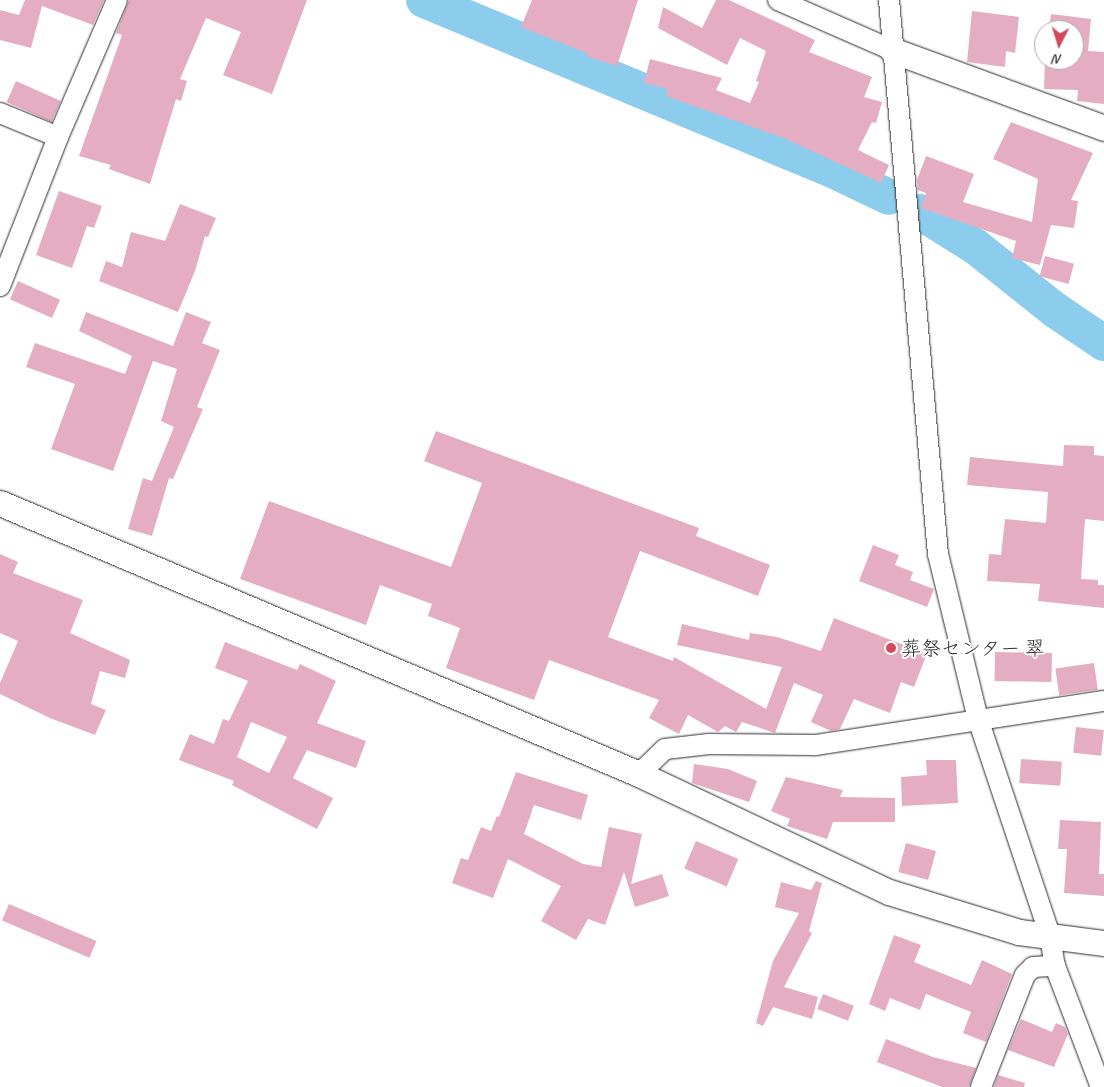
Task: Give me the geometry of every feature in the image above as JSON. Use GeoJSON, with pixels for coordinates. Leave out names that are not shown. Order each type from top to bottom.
{"type":"FeatureCollection","features":[{"type":"Feature","properties":{"kind":"street"},"geometry":{"type":"LineString","coordinates":[[0,286],[58,137],[117,0]]}},
{"type":"Feature","properties":{"kind":"street"},"geometry":{"type":"LineString","coordinates":[[778,0],[892,50],[1104,128]]}},
{"type":"Feature","properties":{"kind":"street"},"geometry":{"type":"LineString","coordinates":[[888,0],[938,554],[978,719],[1050,936],[1056,966],[1101,1087]]}},
{"type":"Feature","properties":{"kind":"street"},"geometry":{"type":"LineString","coordinates":[[0,113],[58,137]]}},
{"type":"Feature","properties":{"kind":"street"},"geometry":{"type":"LineString","coordinates":[[0,503],[639,774],[889,892],[1019,932],[1104,942]]}},
{"type":"Feature","properties":{"kind":"street"},"geometry":{"type":"LineString","coordinates":[[639,774],[664,750],[709,744],[815,745],[1104,701]]}},
{"type":"Feature","properties":{"kind":"street"},"geometry":{"type":"LineString","coordinates":[[980,1087],[1025,975],[1033,967],[1056,966]]}},
{"type":"Feature","properties":{"kind":"building"},"geometry":{"type":"Polygon","coordinates":[[[25,0],[104,0],[93,25],[42,6],[31,48],[0,40],[0,10],[19,15],[25,0]]]}},
{"type":"Feature","properties":{"kind":"building"},"geometry":{"type":"Polygon","coordinates":[[[129,0],[307,0],[272,94],[223,75],[241,32],[206,18],[180,79],[187,81],[181,101],[176,99],[150,184],[109,169],[111,165],[79,156],[122,35],[116,33],[129,0]]]}},
{"type":"Feature","properties":{"kind":"building"},"geometry":{"type":"Polygon","coordinates":[[[532,0],[638,0],[617,66],[586,56],[587,53],[521,27],[532,0]]]}},
{"type":"Feature","properties":{"kind":"building"},"geometry":{"type":"Polygon","coordinates":[[[716,0],[729,0],[815,40],[809,52],[872,77],[864,97],[882,102],[876,123],[872,122],[858,150],[889,165],[881,183],[786,139],[666,96],[668,89],[644,83],[650,59],[722,78],[716,90],[750,103],[759,82],[756,81],[766,51],[740,38],[727,65],[658,28],[663,7],[702,28],[716,0]]]}},
{"type":"Feature","properties":{"kind":"building"},"geometry":{"type":"Polygon","coordinates":[[[972,11],[1019,17],[1015,53],[1006,51],[1005,67],[967,62],[972,11]]]}},
{"type":"Feature","properties":{"kind":"building"},"geometry":{"type":"Polygon","coordinates":[[[1051,14],[1091,19],[1088,51],[1104,52],[1104,104],[1077,101],[1078,90],[1044,89],[1045,70],[1084,70],[1084,20],[1050,20],[1051,14]]]}},
{"type":"Feature","properties":{"kind":"building"},"geometry":{"type":"Polygon","coordinates":[[[16,81],[61,101],[51,122],[7,102],[16,81]]]}},
{"type":"Feature","properties":{"kind":"building"},"geometry":{"type":"Polygon","coordinates":[[[1011,122],[1093,153],[1071,200],[1078,201],[1074,228],[1051,225],[1040,265],[1012,258],[1016,241],[921,208],[926,193],[918,190],[917,180],[926,156],[974,174],[963,202],[1032,222],[1038,179],[993,159],[1011,122]]]}},
{"type":"Feature","properties":{"kind":"building"},"geometry":{"type":"Polygon","coordinates":[[[59,191],[102,206],[94,228],[87,226],[72,268],[36,255],[59,191]]]}},
{"type":"Feature","properties":{"kind":"building"},"geometry":{"type":"Polygon","coordinates":[[[180,204],[216,218],[208,237],[205,236],[195,271],[178,312],[99,281],[106,261],[122,267],[131,232],[165,241],[180,204]]]}},
{"type":"Feature","properties":{"kind":"building"},"geometry":{"type":"Polygon","coordinates":[[[1045,256],[1074,264],[1069,284],[1040,276],[1045,256]]]}},
{"type":"Feature","properties":{"kind":"building"},"geometry":{"type":"Polygon","coordinates":[[[18,281],[60,300],[52,318],[10,299],[18,281]]]}},
{"type":"Feature","properties":{"kind":"building"},"geometry":{"type":"Polygon","coordinates":[[[86,312],[173,346],[186,312],[211,322],[202,343],[220,350],[197,407],[203,409],[173,479],[169,478],[152,536],[128,529],[143,478],[152,481],[174,427],[161,421],[177,369],[153,361],[113,471],[51,449],[75,384],[26,367],[35,343],[125,374],[132,356],[79,331],[86,312]]]}},
{"type":"Feature","properties":{"kind":"building"},"geometry":{"type":"Polygon","coordinates":[[[436,431],[699,528],[696,536],[770,565],[758,596],[640,551],[608,637],[673,661],[674,657],[766,709],[782,667],[677,645],[682,624],[749,640],[750,633],[777,637],[821,651],[834,618],[927,654],[914,687],[901,682],[890,713],[854,699],[840,729],[831,731],[811,722],[823,695],[794,683],[775,733],[742,722],[736,732],[725,726],[718,732],[688,715],[679,734],[649,718],[659,700],[549,660],[534,700],[446,668],[460,628],[428,616],[432,604],[380,585],[366,625],[240,579],[269,501],[451,567],[482,483],[424,461],[436,431]]]}},
{"type":"Feature","properties":{"kind":"building"},"geometry":{"type":"Polygon","coordinates":[[[1064,445],[1094,446],[1094,455],[1104,456],[1104,521],[1085,519],[1081,579],[1098,580],[1098,585],[1104,585],[1104,608],[1038,601],[1040,584],[987,581],[989,554],[1001,555],[1005,519],[1046,523],[1048,492],[967,485],[970,457],[1063,466],[1064,445]]]}},
{"type":"Feature","properties":{"kind":"building"},"geometry":{"type":"Polygon","coordinates":[[[873,545],[899,555],[895,565],[913,572],[910,580],[934,589],[927,607],[859,581],[873,545]]]}},
{"type":"Feature","properties":{"kind":"building"},"geometry":{"type":"Polygon","coordinates":[[[0,554],[18,562],[13,573],[83,600],[70,633],[130,660],[125,678],[100,671],[91,704],[106,710],[95,735],[50,718],[0,694],[0,683],[18,641],[0,633],[0,554]]]}},
{"type":"Feature","properties":{"kind":"building"},"geometry":{"type":"Polygon","coordinates":[[[225,642],[297,670],[300,664],[336,681],[317,723],[366,741],[356,768],[307,750],[293,778],[333,798],[317,829],[232,785],[234,781],[179,760],[190,734],[214,744],[223,719],[229,721],[248,681],[215,668],[225,642]],[[251,722],[237,757],[269,773],[287,737],[251,722]]]}},
{"type":"Feature","properties":{"kind":"building"},"geometry":{"type":"Polygon","coordinates":[[[995,652],[1052,653],[1051,682],[994,681],[995,652]]]}},
{"type":"Feature","properties":{"kind":"building"},"geometry":{"type":"Polygon","coordinates":[[[1094,663],[1098,690],[1059,695],[1055,668],[1094,663]]]}},
{"type":"Feature","properties":{"kind":"building"},"geometry":{"type":"Polygon","coordinates":[[[1076,727],[1104,730],[1101,756],[1073,753],[1076,727]]]}},
{"type":"Feature","properties":{"kind":"building"},"geometry":{"type":"Polygon","coordinates":[[[1021,759],[1062,762],[1060,786],[1019,783],[1021,759]]]}},
{"type":"Feature","properties":{"kind":"building"},"geometry":{"type":"Polygon","coordinates":[[[926,760],[956,760],[958,803],[902,806],[901,777],[927,775],[926,760]]]}},
{"type":"Feature","properties":{"kind":"building"},"geometry":{"type":"Polygon","coordinates":[[[694,764],[728,769],[757,781],[749,802],[692,783],[694,764]]]}},
{"type":"Feature","properties":{"kind":"building"},"geometry":{"type":"Polygon","coordinates":[[[516,772],[588,795],[581,820],[534,805],[524,834],[583,864],[601,867],[609,827],[642,834],[631,884],[662,874],[669,896],[635,907],[624,872],[605,925],[588,919],[576,940],[541,921],[561,886],[508,859],[493,898],[452,883],[461,858],[468,860],[481,827],[491,831],[497,816],[499,817],[516,772]]]}},
{"type":"Feature","properties":{"kind":"building"},"geometry":{"type":"Polygon","coordinates":[[[786,777],[843,790],[840,797],[895,798],[895,822],[833,822],[827,839],[787,826],[790,819],[771,811],[786,777]]]}},
{"type":"Feature","properties":{"kind":"building"},"geometry":{"type":"Polygon","coordinates":[[[1060,820],[1101,822],[1099,874],[1104,874],[1104,896],[1064,893],[1067,849],[1058,849],[1060,820]]]}},
{"type":"Feature","properties":{"kind":"building"},"geometry":{"type":"Polygon","coordinates":[[[696,841],[738,859],[727,887],[684,869],[696,841]]]}},
{"type":"Feature","properties":{"kind":"building"},"geometry":{"type":"Polygon","coordinates":[[[906,843],[936,851],[928,880],[898,872],[906,843]]]}},
{"type":"Feature","properties":{"kind":"building"},"geometry":{"type":"Polygon","coordinates":[[[816,881],[822,883],[809,931],[812,933],[784,987],[818,997],[812,1019],[773,1007],[763,1026],[756,1023],[773,961],[799,913],[775,907],[781,882],[811,890],[816,881]]]}},
{"type":"Feature","properties":{"kind":"building"},"geometry":{"type":"Polygon","coordinates":[[[9,904],[96,941],[89,958],[2,921],[9,904]]]}},
{"type":"Feature","properties":{"kind":"building"},"geometry":{"type":"Polygon","coordinates":[[[894,935],[921,945],[914,962],[971,985],[982,960],[1012,974],[986,1042],[963,1033],[971,1012],[926,994],[920,1010],[890,998],[885,1011],[869,1004],[894,935]]]}},
{"type":"Feature","properties":{"kind":"building"},"geometry":{"type":"Polygon","coordinates":[[[823,994],[854,1006],[848,1021],[817,1009],[823,994]]]}},
{"type":"Feature","properties":{"kind":"building"},"geometry":{"type":"Polygon","coordinates":[[[1021,1019],[1052,1032],[1056,1023],[1065,1027],[1068,1034],[1054,1067],[1008,1050],[1021,1019]]]}},
{"type":"Feature","properties":{"kind":"building"},"geometry":{"type":"Polygon","coordinates":[[[886,1039],[933,1057],[976,1068],[969,1087],[942,1087],[877,1062],[886,1039]]]}},
{"type":"Feature","properties":{"kind":"building"},"geometry":{"type":"Polygon","coordinates":[[[998,1075],[1025,1083],[1024,1087],[994,1087],[998,1075]]]}},
{"type":"Feature","properties":{"kind":"waterway"},"geometry":{"type":"LineString","coordinates":[[424,0],[839,173],[889,197]]}},
{"type":"Feature","properties":{"kind":"waterway"},"geometry":{"type":"LineString","coordinates":[[920,212],[976,247],[1055,310],[1104,343]]}},
{"type":"Feature","properties":{"kind":"place","name":"葬祭センター 翠"},"geometry":{"type":"Point","coordinates":[891,648]}}]}
